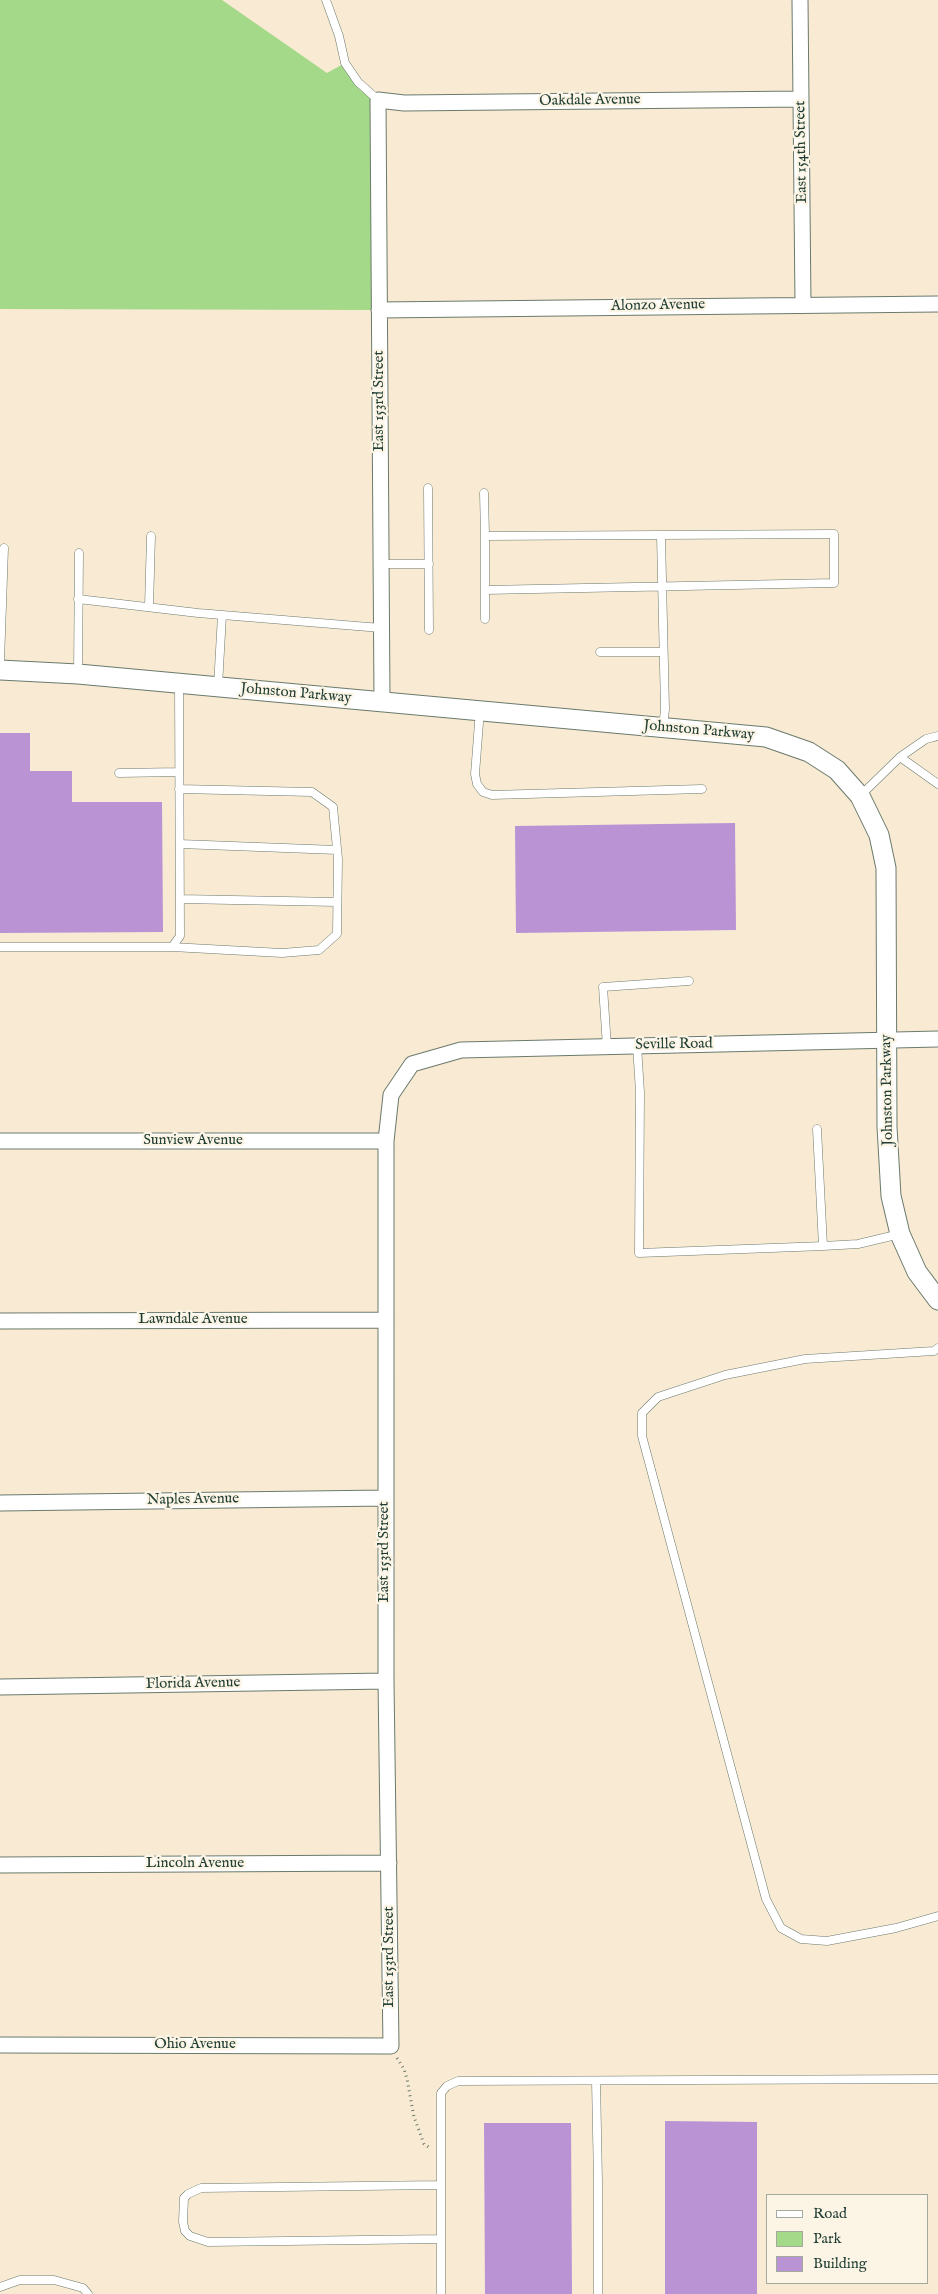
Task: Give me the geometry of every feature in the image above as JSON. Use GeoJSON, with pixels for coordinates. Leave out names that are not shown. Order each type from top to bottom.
{"type":"FeatureCollection","features":[{"type":"Feature","properties":{"kind":"street","name":"East 154th Street"},"geometry":{"type":"LineString","coordinates":[[800,0],[803,304]]}},
{"type":"Feature","properties":{"kind":"street","name":"Oakdale Avenue"},"geometry":{"type":"LineString","coordinates":[[378,100],[404,103],[801,99]]}},
{"type":"Feature","properties":{"kind":"street","name":"East 153rd Street"},"geometry":{"type":"LineString","coordinates":[[378,100],[382,701]]}},
{"type":"Feature","properties":{"kind":"street","name":"Alonzo Avenue"},"geometry":{"type":"LineString","coordinates":[[379,310],[938,304]]}},
{"type":"Feature","properties":{"kind":"street","name":"Johnston Parkway"},"geometry":{"type":"LineString","coordinates":[[0,670],[78,674],[766,738],[808,752],[837,770],[860,796],[879,835],[886,868],[887,1127],[891,1196],[900,1234],[917,1272],[938,1300]]}},
{"type":"Feature","properties":{"kind":"street","name":"Seville Road"},"geometry":{"type":"LineString","coordinates":[[412,1064],[461,1050],[938,1039]]}},
{"type":"Feature","properties":{"kind":"street","name":"East 153rd Street"},"geometry":{"type":"LineString","coordinates":[[393,2051],[386,1682],[386,1141],[391,1095],[412,1064]]}},
{"type":"Feature","properties":{"kind":"street","name":"Sunview Avenue"},"geometry":{"type":"LineString","coordinates":[[0,1141],[386,1141]]}},
{"type":"Feature","properties":{"kind":"street","name":"Lawndale Avenue"},"geometry":{"type":"LineString","coordinates":[[0,1321],[386,1320]]}},
{"type":"Feature","properties":{"kind":"street","name":"Naples Avenue"},"geometry":{"type":"LineString","coordinates":[[0,1502],[385,1498]]}},
{"type":"Feature","properties":{"kind":"street","name":"Florida Avenue"},"geometry":{"type":"LineString","coordinates":[[0,1687],[386,1682]]}},
{"type":"Feature","properties":{"kind":"street","name":"Lincoln Avenue"},"geometry":{"type":"LineString","coordinates":[[0,1865],[389,1864]]}},
{"type":"Feature","properties":{"kind":"street","name":"Ohio Avenue"},"geometry":{"type":"LineString","coordinates":[[0,2045],[393,2051]]}},
{"type":"Feature","properties":{"kind":"lane"},"geometry":{"type":"LineString","coordinates":[[326,0],[346,63],[358,82],[378,100]]}},
{"type":"Feature","properties":{"kind":"lane"},"geometry":{"type":"LineString","coordinates":[[428,488],[429,630]]}},
{"type":"Feature","properties":{"kind":"lane"},"geometry":{"type":"LineString","coordinates":[[484,492],[485,619]]}},
{"type":"Feature","properties":{"kind":"lane"},"geometry":{"type":"LineString","coordinates":[[485,536],[834,534],[834,583],[485,590]]}},
{"type":"Feature","properties":{"kind":"lane"},"geometry":{"type":"LineString","coordinates":[[149,607],[151,536]]}},
{"type":"Feature","properties":{"kind":"lane"},"geometry":{"type":"LineString","coordinates":[[661,536],[665,709],[662,728]]}},
{"type":"Feature","properties":{"kind":"lane"},"geometry":{"type":"LineString","coordinates":[[0,661],[4,548]]}},
{"type":"Feature","properties":{"kind":"lane"},"geometry":{"type":"LineString","coordinates":[[78,674],[79,553]]}},
{"type":"Feature","properties":{"kind":"lane"},"geometry":{"type":"LineString","coordinates":[[381,564],[428,564]]}},
{"type":"Feature","properties":{"kind":"lane"},"geometry":{"type":"LineString","coordinates":[[78,599],[222,615],[381,628]]}},
{"type":"Feature","properties":{"kind":"lane"},"geometry":{"type":"LineString","coordinates":[[218,687],[222,615]]}},
{"type":"Feature","properties":{"kind":"lane"},"geometry":{"type":"LineString","coordinates":[[600,652],[663,652]]}},
{"type":"Feature","properties":{"kind":"lane"},"geometry":{"type":"LineString","coordinates":[[172,947],[180,936],[179,683]]}},
{"type":"Feature","properties":{"kind":"lane"},"geometry":{"type":"LineString","coordinates":[[480,710],[475,774],[476,784],[483,792],[492,795],[702,789]]}},
{"type":"Feature","properties":{"kind":"lane"},"geometry":{"type":"LineString","coordinates":[[860,796],[900,757],[926,739],[938,736]]}},
{"type":"Feature","properties":{"kind":"lane"},"geometry":{"type":"LineString","coordinates":[[900,757],[938,784]]}},
{"type":"Feature","properties":{"kind":"lane"},"geometry":{"type":"LineString","coordinates":[[119,773],[179,772]]}},
{"type":"Feature","properties":{"kind":"lane"},"geometry":{"type":"LineString","coordinates":[[0,947],[172,947],[282,953],[320,950],[337,934],[337,850],[333,807],[312,792],[179,789]]}},
{"type":"Feature","properties":{"kind":"lane"},"geometry":{"type":"LineString","coordinates":[[180,844],[337,850]]}},
{"type":"Feature","properties":{"kind":"lane"},"geometry":{"type":"LineString","coordinates":[[180,899],[337,902]]}},
{"type":"Feature","properties":{"kind":"lane"},"geometry":{"type":"LineString","coordinates":[[607,1047],[603,987],[689,981]]}},
{"type":"Feature","properties":{"kind":"lane"},"geometry":{"type":"LineString","coordinates":[[636,1046],[640,1092],[639,1253],[858,1244],[900,1234]]}},
{"type":"Feature","properties":{"kind":"lane"},"geometry":{"type":"LineString","coordinates":[[817,1129],[824,1246]]}},
{"type":"Feature","properties":{"kind":"lane"},"geometry":{"type":"LineString","coordinates":[[938,1348],[934,1351],[805,1359],[725,1375],[658,1397],[642,1413],[642,1436],[766,1899],[781,1928],[800,1939],[827,1941],[896,1928],[938,1916]]}},
{"type":"Feature","properties":{"kind":"lane"},"geometry":{"type":"LineString","coordinates":[[441,2294],[441,2093],[458,2081],[938,2079]]}},
{"type":"Feature","properties":{"kind":"lane"},"geometry":{"type":"LineString","coordinates":[[596,2081],[598,2294]]}},
{"type":"Feature","properties":{"kind":"lane"},"geometry":{"type":"LineString","coordinates":[[441,2185],[201,2188],[184,2198],[183,2222],[185,2231],[190,2236],[208,2242],[441,2239]]}},
{"type":"Feature","properties":{"kind":"lane"},"geometry":{"type":"LineString","coordinates":[[0,2286],[20,2280],[54,2280],[83,2288],[88,2294]]}},
{"type":"Feature","properties":{"kind":"path"},"geometry":{"type":"LineString","coordinates":[[393,2051],[404,2069],[414,2116],[424,2144],[441,2155]]}},
{"type":"Feature","properties":{"kind":"green space"},"geometry":{"type":"Polygon","coordinates":[[[0,0],[222,0],[327,73],[345,63],[378,100],[379,310],[0,309],[0,0]]]}},
{"type":"Feature","properties":{"kind":"building"},"geometry":{"type":"Polygon","coordinates":[[[0,733],[30,733],[30,771],[72,771],[72,802],[162,802],[163,932],[0,933],[0,733]]]}},
{"type":"Feature","properties":{"kind":"building"},"geometry":{"type":"Polygon","coordinates":[[[735,823],[736,930],[516,933],[515,826],[735,823]]]}},
{"type":"Feature","properties":{"kind":"building"},"geometry":{"type":"Polygon","coordinates":[[[665,2121],[757,2122],[757,2294],[665,2294],[665,2121]]]}},
{"type":"Feature","properties":{"kind":"building"},"geometry":{"type":"Polygon","coordinates":[[[484,2123],[571,2123],[572,2294],[485,2294],[484,2123]]]}}]}
